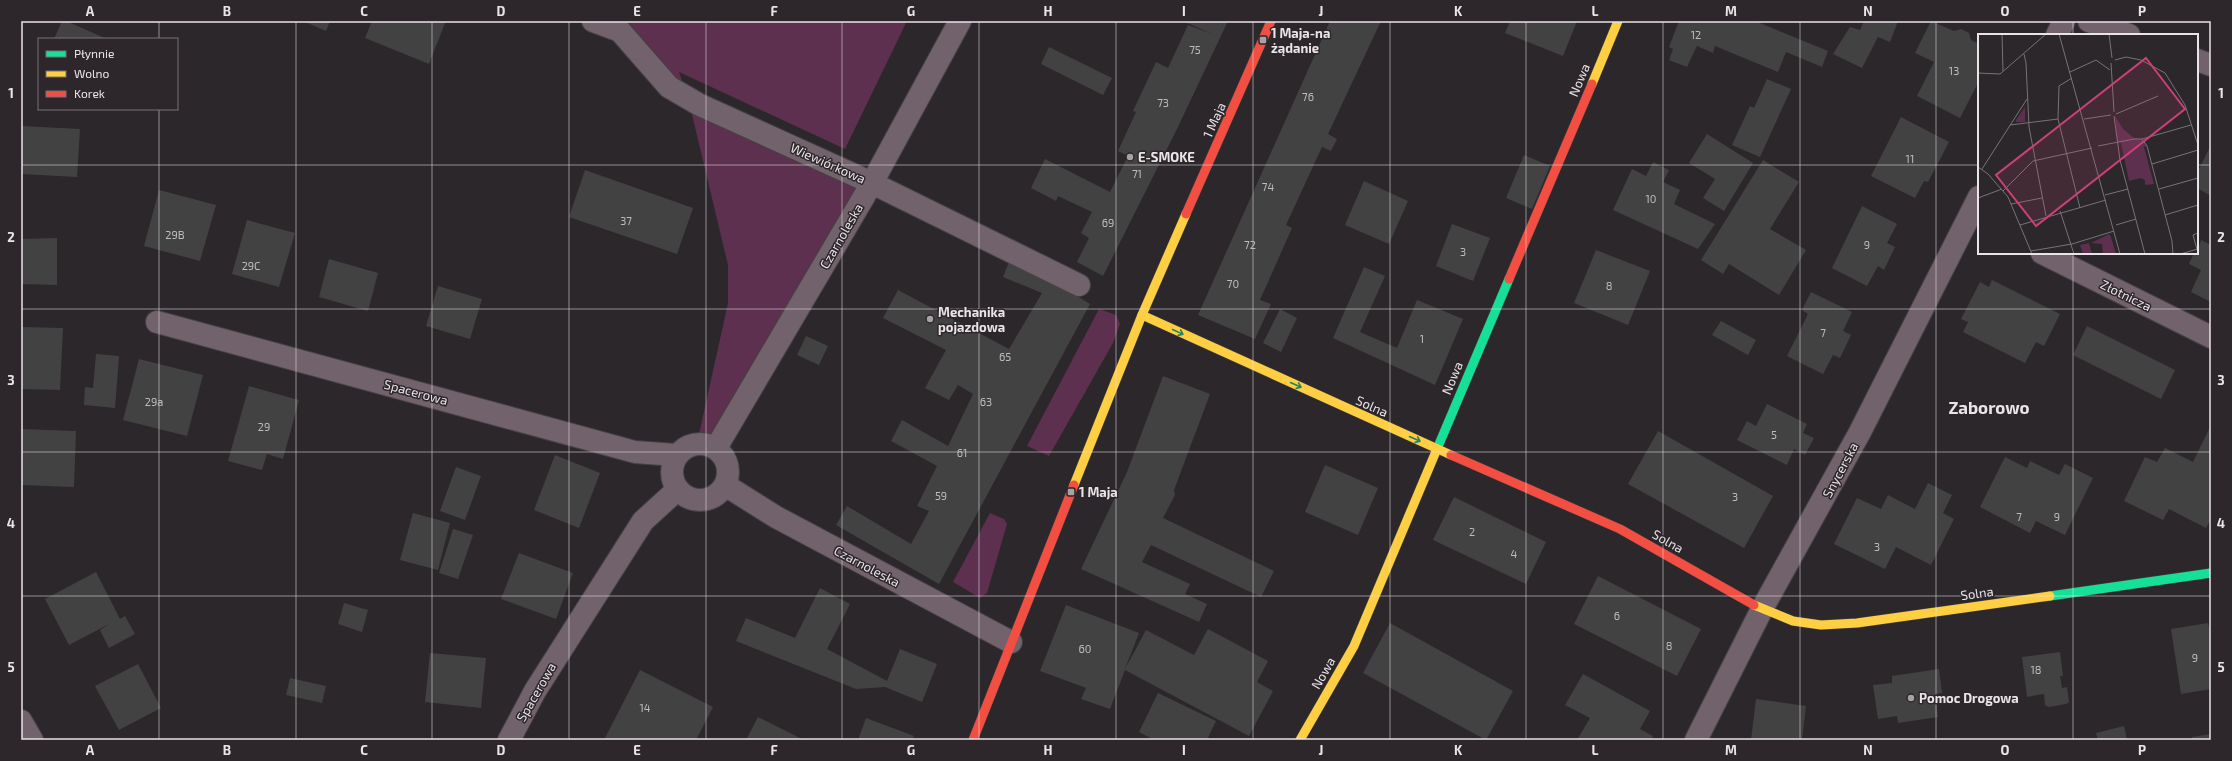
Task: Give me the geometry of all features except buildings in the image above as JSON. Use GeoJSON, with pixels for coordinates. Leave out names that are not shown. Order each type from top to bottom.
{"type":"FeatureCollection","features":[{"type":"Feature","properties":{"kind":"street","name":"Wiewiórkowa"},"geometry":{"type":"LineString","coordinates":[[593,21],[618,26],[669,87],[700,104],[872,183],[1079,285]]}},
{"type":"Feature","properties":{"kind":"street","name":"Czarnoleska"},"geometry":{"type":"LineString","coordinates":[[716,448],[872,183],[960,21]]}},
{"type":"Feature","properties":{"kind":"street","name":"1 Maja"},"geometry":{"type":"LineString","coordinates":[[972,740],[1142,316],[1271,21]]}},
{"type":"Feature","properties":{"kind":"street","name":"Nowa"},"geometry":{"type":"LineString","coordinates":[[1300,740],[1354,646],[1618,21]]}},
{"type":"Feature","properties":{"kind":"street"},"geometry":{"type":"LineString","coordinates":[[2058,34],[2064,21]]}},
{"type":"Feature","properties":{"kind":"street"},"geometry":{"type":"LineString","coordinates":[[2089,21],[2126,34]]}},
{"type":"Feature","properties":{"kind":"street"},"geometry":{"type":"LineString","coordinates":[[2198,60],[2211,65]]}},
{"type":"Feature","properties":{"kind":"street","name":"Snycerska"},"geometry":{"type":"LineString","coordinates":[[1696,740],[1762,609],[1835,481],[1974,219],[1978,201]]}},
{"type":"Feature","properties":{"kind":"street","name":"Złotnicza"},"geometry":{"type":"LineString","coordinates":[[2044,254],[2211,337]]}},
{"type":"Feature","properties":{"kind":"street","name":"Solna"},"geometry":{"type":"LineString","coordinates":[[1142,316],[1436,449],[1620,528],[1762,609],[1793,621],[1821,626],[1857,623],[2211,573]]}},
{"type":"Feature","properties":{"kind":"street","name":"Spacerowa"},"geometry":{"type":"LineString","coordinates":[[157,322],[635,452],[676,455]]}},
{"type":"Feature","properties":{"kind":"street"},"geometry":{"type":"LineString","coordinates":[[697,443],[716,448],[724,456],[728,466],[725,485],[720,493],[701,501],[688,498],[677,490],[671,476],[672,465],[676,455],[688,446],[697,443]]}},
{"type":"Feature","properties":{"kind":"street","name":"Czarnoleska"},"geometry":{"type":"LineString","coordinates":[[725,485],[776,517],[1011,642]]}},
{"type":"Feature","properties":{"kind":"street","name":"Spacerowa"},"geometry":{"type":"LineString","coordinates":[[509,740],[535,691],[643,521],[677,490]]}},
{"type":"Feature","properties":{"kind":"street"},"geometry":{"type":"LineString","coordinates":[[21,721],[32,740]]}},
{"type":"Feature","properties":{"kind":"shaded area"},"geometry":{"type":"Polygon","coordinates":[[[617,21],[907,21],[845,149],[679,72],[688,98],[617,21]]]}},
{"type":"Feature","properties":{"kind":"shaded area"},"geometry":{"type":"Polygon","coordinates":[[[688,98],[872,183],[716,448],[697,443],[728,303],[728,265],[688,98]]]}},
{"type":"Feature","properties":{"kind":"shaded area"},"geometry":{"type":"Polygon","coordinates":[[[1099,309],[1116,315],[1120,324],[1113,343],[1049,456],[1027,446],[1099,309]]]}},
{"type":"Feature","properties":{"kind":"shaded area"},"geometry":{"type":"Polygon","coordinates":[[[990,513],[1004,519],[1007,524],[987,593],[980,598],[953,582],[990,513]]]}},
{"type":"Feature","properties":{"kind":"traffic: fast"},"geometry":{"type":"LineString","coordinates":[[1437,449],[1509,279]]}},
{"type":"Feature","properties":{"kind":"traffic: fast"},"geometry":{"type":"LineString","coordinates":[[2050,596],[2211,573]]}},
{"type":"Feature","properties":{"kind":"traffic: slow"},"geometry":{"type":"LineString","coordinates":[[1592,84],[1618,21]]}},
{"type":"Feature","properties":{"kind":"traffic: slow"},"geometry":{"type":"LineString","coordinates":[[1074,485],[1142,315],[1186,214]]}},
{"type":"Feature","properties":{"kind":"traffic: slow"},"geometry":{"type":"LineString","coordinates":[[1142,315],[1451,455]]}},
{"type":"Feature","properties":{"kind":"traffic: slow"},"geometry":{"type":"LineString","coordinates":[[1300,740],[1354,646],[1437,449]]}},
{"type":"Feature","properties":{"kind":"traffic: slow"},"geometry":{"type":"LineString","coordinates":[[1754,605],[1793,621],[1821,625],[1857,623],[2050,596]]}},
{"type":"Feature","properties":{"kind":"traffic: jam"},"geometry":{"type":"LineString","coordinates":[[1186,214],[1271,21]]}},
{"type":"Feature","properties":{"kind":"traffic: jam"},"geometry":{"type":"LineString","coordinates":[[1509,279],[1592,84]]}},
{"type":"Feature","properties":{"kind":"traffic: jam"},"geometry":{"type":"LineString","coordinates":[[1451,455],[1620,529],[1754,605]]}},
{"type":"Feature","properties":{"kind":"traffic: jam"},"geometry":{"type":"LineString","coordinates":[[973,740],[1074,485]]}},
{"type":"Feature","properties":{"kind":"place","name":"1 Maja-na żądanie"},"geometry":{"type":"Point","coordinates":[1263,40]}},
{"type":"Feature","properties":{"kind":"place","name":"E-SMOKE"},"geometry":{"type":"Point","coordinates":[1130,157]}},
{"type":"Feature","properties":{"kind":"place","name":"Mechanika pojazdowa"},"geometry":{"type":"Point","coordinates":[930,319]}},
{"type":"Feature","properties":{"kind":"place","name":"1 Maja"},"geometry":{"type":"Point","coordinates":[1071,492]}},
{"type":"Feature","properties":{"kind":"place","name":"Pomoc Drogowa"},"geometry":{"type":"Point","coordinates":[1911,698]}},
{"type":"Feature","properties":{"kind":"district","name":"Zaborowo"},"geometry":{"type":"Point","coordinates":[1989,408]}}]}
